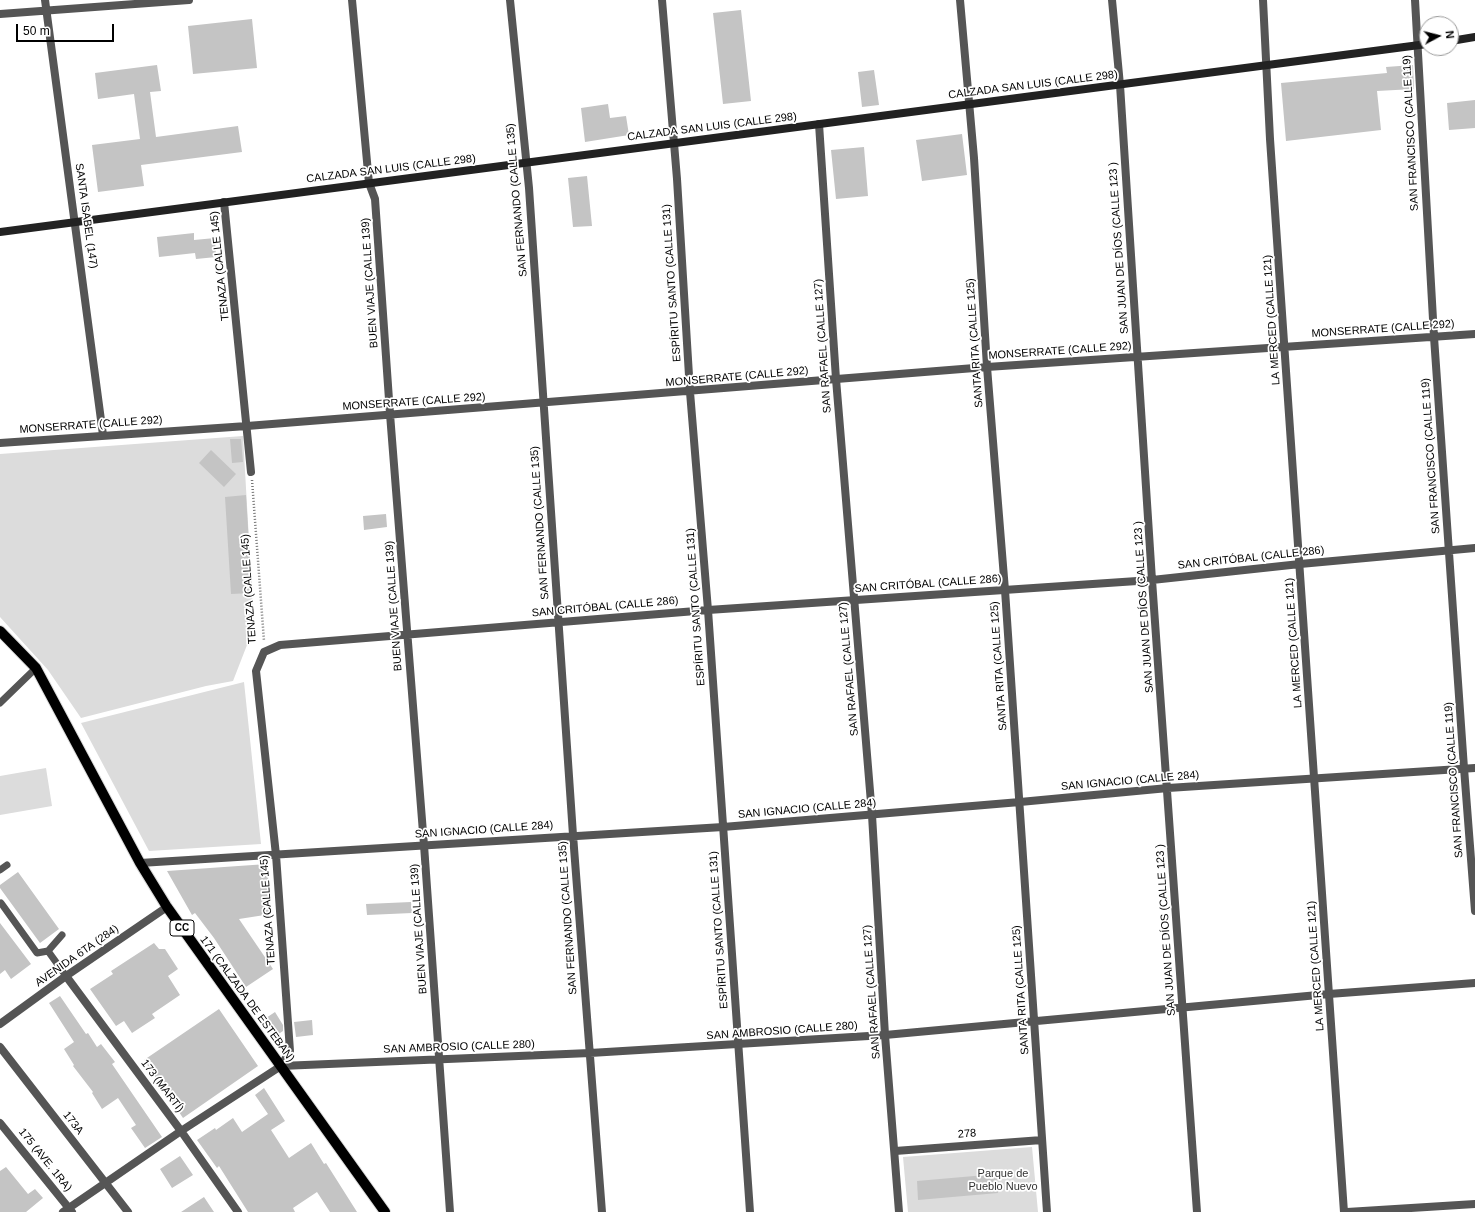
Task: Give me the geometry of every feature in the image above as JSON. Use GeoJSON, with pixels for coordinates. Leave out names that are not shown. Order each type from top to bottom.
{"type":"FeatureCollection","features":[{"type":"Feature","properties":{"kind":"main road"},"geometry":{"type":"LineString","coordinates":[[1459,40],[1475,37]]}},
{"type":"Feature","properties":{"kind":"main road","name":"CALZADA SAN LUIS (CALLE 298)"},"geometry":{"type":"LineString","coordinates":[[0,232],[1417,45]]}},
{"type":"Feature","properties":{"kind":"main road","name":"171 (CALZADA DE ESTEBAN)"},"geometry":{"type":"LineString","coordinates":[[0,631],[36,668],[140,863],[167,907],[386,1212]]}},
{"type":"Feature","properties":{"kind":"street","name":"SANTA ISABEL (147)"},"geometry":{"type":"LineString","coordinates":[[45,0],[76,222],[103,435]]}},
{"type":"Feature","properties":{"kind":"street"},"geometry":{"type":"LineString","coordinates":[[0,14],[127,2],[189,0]]}},
{"type":"Feature","properties":{"kind":"street","name":"BUEN VIAJE (CALLE 139)"},"geometry":{"type":"LineString","coordinates":[[352,0],[369,183],[375,199],[450,1212]]}},
{"type":"Feature","properties":{"kind":"street","name":"SAN FERNANDO (CALLE 135)"},"geometry":{"type":"LineString","coordinates":[[510,0],[528,188],[573,835],[602,1212]]}},
{"type":"Feature","properties":{"kind":"street","name":"ESPÍRITU SANTO (CALLE 131)"},"geometry":{"type":"LineString","coordinates":[[662,0],[674,143],[690,392],[708,610],[737,1045],[750,1212]]}},
{"type":"Feature","properties":{"kind":"street","name":"SANTA RITA (CALLE 125)"},"geometry":{"type":"LineString","coordinates":[[960,0],[968,104],[974,158],[987,367],[1005,590],[1046,1212]]}},
{"type":"Feature","properties":{"kind":"street","name":"SAN JUAN DE DÍOS (CALLE 123 )"},"geometry":{"type":"LineString","coordinates":[[1112,0],[1120,85],[1152,580],[1197,1212]]}},
{"type":"Feature","properties":{"kind":"street","name":"LA MERCED (CALLE 121)"},"geometry":{"type":"LineString","coordinates":[[1263,0],[1266,65],[1314,778],[1346,1212]]}},
{"type":"Feature","properties":{"kind":"street","name":"SAN FRANCISCO (CALLE 119)"},"geometry":{"type":"LineString","coordinates":[[1415,0],[1434,337],[1475,911]]}},
{"type":"Feature","properties":{"kind":"street","name":"SAN RAFAEL (CALLE 127)"},"geometry":{"type":"LineString","coordinates":[[819,124],[836,379],[872,815],[885,1035],[899,1212]]}},
{"type":"Feature","properties":{"kind":"street","name":"TENAZA (CALLE 145)"},"geometry":{"type":"LineString","coordinates":[[224,202],[251,472]]}},
{"type":"Feature","properties":{"kind":"street","name":"MONSERRATE (CALLE 292)"},"geometry":{"type":"LineString","coordinates":[[0,443],[247,426],[690,392],[987,367],[1475,334]]}},
{"type":"Feature","properties":{"kind":"street","name":"SAN CRITÓBAL (CALLE 286)"},"geometry":{"type":"LineString","coordinates":[[264,652],[280,645],[708,610],[1152,580],[1300,564],[1475,548]]}},
{"type":"Feature","properties":{"kind":"street","name":"TENAZA (CALLE 145)"},"geometry":{"type":"LineString","coordinates":[[264,652],[256,671],[276,855],[290,1050],[281,1066]]}},
{"type":"Feature","properties":{"kind":"street","name":"SAN IGNACIO (CALLE 284)"},"geometry":{"type":"LineString","coordinates":[[140,863],[573,835],[723,827],[1168,788],[1475,768]]}},
{"type":"Feature","properties":{"kind":"street","name":"AVENIDA 6TA (284)"},"geometry":{"type":"LineString","coordinates":[[0,1024],[66,976],[167,907]]}},
{"type":"Feature","properties":{"kind":"street","name":"173 (MARTÍ)"},"geometry":{"type":"LineString","coordinates":[[66,976],[181,1131],[238,1212]]}},
{"type":"Feature","properties":{"kind":"street","name":"SAN AMBROSIO (CALLE 280)"},"geometry":{"type":"LineString","coordinates":[[281,1066],[590,1053],[885,1035],[1329,994],[1475,983]]}},
{"type":"Feature","properties":{"kind":"street","name":"173A"},"geometry":{"type":"LineString","coordinates":[[0,1047],[128,1212]]}},
{"type":"Feature","properties":{"kind":"street"},"geometry":{"type":"LineString","coordinates":[[68,1210],[181,1131],[281,1066]]}},
{"type":"Feature","properties":{"kind":"street","name":"175 (AVE. 1RA)"},"geometry":{"type":"LineString","coordinates":[[0,1123],[68,1210]]}},
{"type":"Feature","properties":{"kind":"street","name":"278"},"geometry":{"type":"LineString","coordinates":[[895,1151],[1042,1140]]}},
{"type":"Feature","properties":{"kind":"street"},"geometry":{"type":"LineString","coordinates":[[1346,1212],[1475,1204]]}},
{"type":"Feature","properties":{"kind":"lane"},"geometry":{"type":"LineString","coordinates":[[0,703],[36,668]]}},
{"type":"Feature","properties":{"kind":"lane"},"geometry":{"type":"LineString","coordinates":[[0,870],[8,865]]}},
{"type":"Feature","properties":{"kind":"lane"},"geometry":{"type":"LineString","coordinates":[[1,903],[37,953],[48,951],[62,935]]}},
{"type":"Feature","properties":{"kind":"lane"},"geometry":{"type":"LineString","coordinates":[[48,951],[66,976]]}},
{"type":"Feature","properties":{"kind":"path","name":"TENAZA (CALLE 145)"},"geometry":{"type":"LineString","coordinates":[[251,472],[264,652]]}},
{"type":"Feature","properties":{"kind":"green space"},"geometry":{"type":"Polygon","coordinates":[[[243,436],[254,627],[233,681],[206,686],[81,718],[48,670],[0,617],[0,454],[243,436]]]}},
{"type":"Feature","properties":{"kind":"green space"},"geometry":{"type":"Polygon","coordinates":[[[244,682],[261,844],[149,851],[81,723],[244,682]]]}},
{"type":"Feature","properties":{"kind":"green space"},"geometry":{"type":"Polygon","coordinates":[[[46,768],[52,806],[0,815],[0,776],[46,768]]]}},
{"type":"Feature","properties":{"kind":"green space","name":"Parque de Pueblo Nuevo"},"geometry":{"type":"Polygon","coordinates":[[[1032,1147],[1038,1212],[908,1212],[903,1157],[1032,1147]]]}},
{"type":"Feature","properties":{"kind":"building"},"geometry":{"type":"Polygon","coordinates":[[[741,10],[751,101],[723,104],[713,13],[741,10]]]}},
{"type":"Feature","properties":{"kind":"building"},"geometry":{"type":"Polygon","coordinates":[[[252,19],[257,68],[193,74],[188,26],[252,19]]]}},
{"type":"Feature","properties":{"kind":"building"},"geometry":{"type":"Polygon","coordinates":[[[157,65],[161,91],[150,92],[156,137],[238,126],[242,152],[141,165],[144,186],[98,192],[92,145],[140,139],[134,94],[98,99],[95,73],[157,65]]]}},
{"type":"Feature","properties":{"kind":"building"},"geometry":{"type":"Polygon","coordinates":[[[1413,65],[1414,89],[1377,91],[1381,130],[1286,141],[1281,83],[1387,73],[1386,67],[1413,65]]]}},
{"type":"Feature","properties":{"kind":"building"},"geometry":{"type":"Polygon","coordinates":[[[874,70],[879,105],[862,107],[858,72],[874,70]]]}},
{"type":"Feature","properties":{"kind":"building"},"geometry":{"type":"Polygon","coordinates":[[[1475,100],[1475,128],[1449,130],[1447,103],[1475,100]]]}},
{"type":"Feature","properties":{"kind":"building"},"geometry":{"type":"Polygon","coordinates":[[[608,104],[610,118],[626,116],[629,135],[585,142],[581,108],[608,104]]]}},
{"type":"Feature","properties":{"kind":"building"},"geometry":{"type":"Polygon","coordinates":[[[962,134],[967,175],[922,181],[916,140],[962,134]]]}},
{"type":"Feature","properties":{"kind":"building"},"geometry":{"type":"Polygon","coordinates":[[[864,147],[868,196],[836,199],[831,150],[864,147]]]}},
{"type":"Feature","properties":{"kind":"building"},"geometry":{"type":"Polygon","coordinates":[[[587,176],[592,226],[573,227],[568,178],[587,176]]]}},
{"type":"Feature","properties":{"kind":"building"},"geometry":{"type":"Polygon","coordinates":[[[194,233],[194,240],[215,238],[216,257],[196,259],[195,253],[159,257],[157,237],[194,233]]]}},
{"type":"Feature","properties":{"kind":"building"},"geometry":{"type":"Polygon","coordinates":[[[230,439],[241,439],[243,462],[232,463],[230,439]]]}},
{"type":"Feature","properties":{"kind":"building"},"geometry":{"type":"Polygon","coordinates":[[[211,450],[236,474],[224,487],[199,463],[211,450]]]}},
{"type":"Feature","properties":{"kind":"building"},"geometry":{"type":"Polygon","coordinates":[[[246,495],[252,593],[231,594],[225,497],[246,495]]]}},
{"type":"Feature","properties":{"kind":"building"},"geometry":{"type":"Polygon","coordinates":[[[386,514],[387,527],[364,530],[363,516],[386,514]]]}},
{"type":"Feature","properties":{"kind":"building"},"geometry":{"type":"Polygon","coordinates":[[[267,864],[271,914],[239,919],[273,969],[246,987],[214,938],[195,913],[192,915],[167,871],[267,864]]]}},
{"type":"Feature","properties":{"kind":"building"},"geometry":{"type":"Polygon","coordinates":[[[18,872],[59,929],[40,943],[0,888],[0,885],[18,872]]]}},
{"type":"Feature","properties":{"kind":"building"},"geometry":{"type":"Polygon","coordinates":[[[411,902],[412,913],[367,915],[366,904],[411,902]]]}},
{"type":"Feature","properties":{"kind":"building"},"geometry":{"type":"Polygon","coordinates":[[[0,923],[31,964],[11,979],[5,970],[0,974],[0,923]]]}},
{"type":"Feature","properties":{"kind":"building"},"geometry":{"type":"Polygon","coordinates":[[[154,943],[159,949],[165,949],[178,969],[168,976],[180,995],[152,1014],[155,1018],[132,1033],[124,1021],[116,1026],[90,989],[113,974],[111,971],[154,943]]]}},
{"type":"Feature","properties":{"kind":"building"},"geometry":{"type":"Polygon","coordinates":[[[60,996],[86,1034],[88,1033],[97,1047],[101,1044],[115,1062],[112,1064],[162,1137],[145,1148],[131,1128],[136,1125],[118,1098],[102,1109],[92,1093],[93,1092],[73,1066],[74,1065],[64,1049],[74,1042],[49,1003],[60,996]]]}},
{"type":"Feature","properties":{"kind":"building"},"geometry":{"type":"Polygon","coordinates":[[[219,1009],[258,1066],[183,1118],[144,1060],[219,1009]]]}},
{"type":"Feature","properties":{"kind":"building"},"geometry":{"type":"Polygon","coordinates":[[[275,1012],[283,1025],[283,1031],[277,1035],[266,1018],[275,1012]]]}},
{"type":"Feature","properties":{"kind":"building"},"geometry":{"type":"Polygon","coordinates":[[[312,1020],[313,1035],[296,1037],[294,1022],[312,1020]]]}},
{"type":"Feature","properties":{"kind":"building"},"geometry":{"type":"Polygon","coordinates":[[[264,1088],[285,1121],[271,1130],[289,1158],[311,1143],[324,1164],[326,1163],[357,1212],[330,1212],[317,1192],[293,1208],[295,1212],[248,1212],[219,1166],[217,1168],[197,1140],[215,1128],[216,1130],[233,1118],[242,1132],[268,1114],[255,1095],[264,1088]]]}},
{"type":"Feature","properties":{"kind":"building"},"geometry":{"type":"Polygon","coordinates":[[[180,1156],[193,1175],[172,1188],[160,1169],[180,1156]]]}},
{"type":"Feature","properties":{"kind":"building"},"geometry":{"type":"Polygon","coordinates":[[[6,1167],[28,1194],[35,1189],[43,1198],[26,1212],[0,1212],[0,1171],[6,1167]]]}},
{"type":"Feature","properties":{"kind":"building"},"geometry":{"type":"Polygon","coordinates":[[[997,1174],[998,1193],[918,1200],[917,1181],[997,1174]]]}},
{"type":"Feature","properties":{"kind":"building"},"geometry":{"type":"Polygon","coordinates":[[[204,1197],[214,1212],[181,1212],[204,1197]]]}}]}
